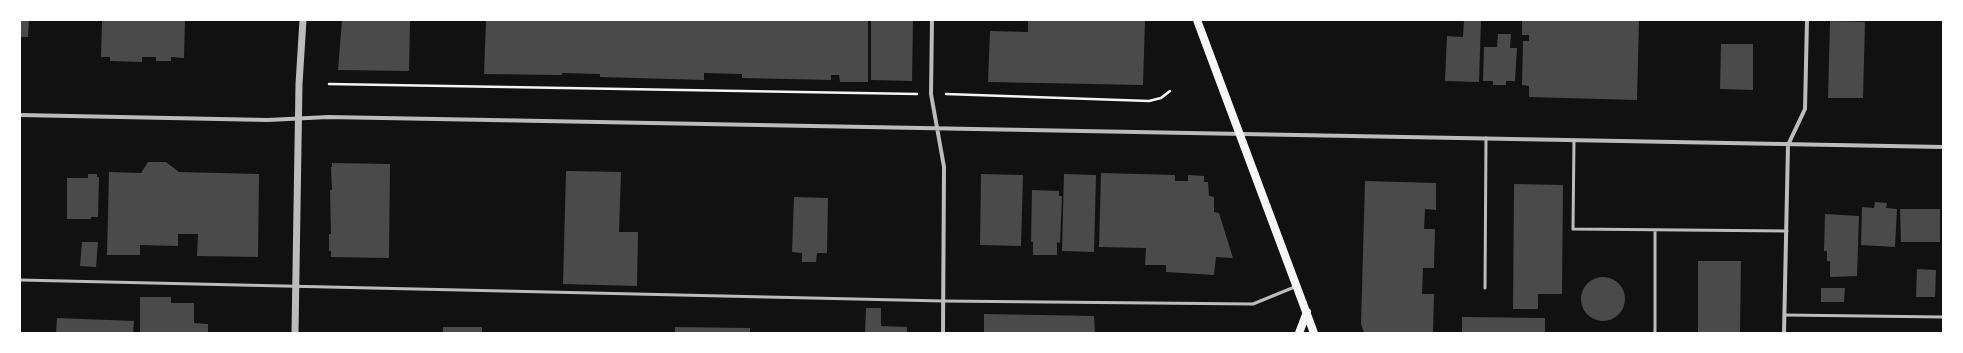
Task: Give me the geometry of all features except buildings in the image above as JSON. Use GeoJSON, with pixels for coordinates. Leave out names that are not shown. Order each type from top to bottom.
{"type":"FeatureCollection","features":[{"type":"Feature","properties":{"kind":"main road"},"geometry":{"type":"LineString","coordinates":[[1197,20],[1314,333]]}},
{"type":"Feature","properties":{"kind":"main road"},"geometry":{"type":"LineString","coordinates":[[1299,333],[1307,312]]}},
{"type":"Feature","properties":{"kind":"street"},"geometry":{"type":"LineString","coordinates":[[294,333],[303,20]]}},
{"type":"Feature","properties":{"kind":"street"},"geometry":{"type":"LineString","coordinates":[[932,20],[931,94],[944,167],[943,333]]}},
{"type":"Feature","properties":{"kind":"street"},"geometry":{"type":"LineString","coordinates":[[1784,333],[1788,145],[1805,109],[1807,20]]}},
{"type":"Feature","properties":{"kind":"street"},"geometry":{"type":"LineString","coordinates":[[20,115],[268,120],[328,117],[1943,147]]}},
{"type":"Feature","properties":{"kind":"lane"},"geometry":{"type":"LineString","coordinates":[[1486,138],[1486,288]]}},
{"type":"Feature","properties":{"kind":"lane"},"geometry":{"type":"LineString","coordinates":[[1574,140],[1573,229],[1787,231]]}},
{"type":"Feature","properties":{"kind":"lane"},"geometry":{"type":"LineString","coordinates":[[1655,230],[1655,333]]}},
{"type":"Feature","properties":{"kind":"lane"},"geometry":{"type":"LineString","coordinates":[[20,280],[295,285],[943,301],[1254,304],[1297,286]]}},
{"type":"Feature","properties":{"kind":"lane"},"geometry":{"type":"LineString","coordinates":[[1785,314],[1943,317]]}},
{"type":"Feature","properties":{"kind":"path"},"geometry":{"type":"LineString","coordinates":[[329,84],[931,94],[1149,101],[1161,98],[1170,91]]}}]}
